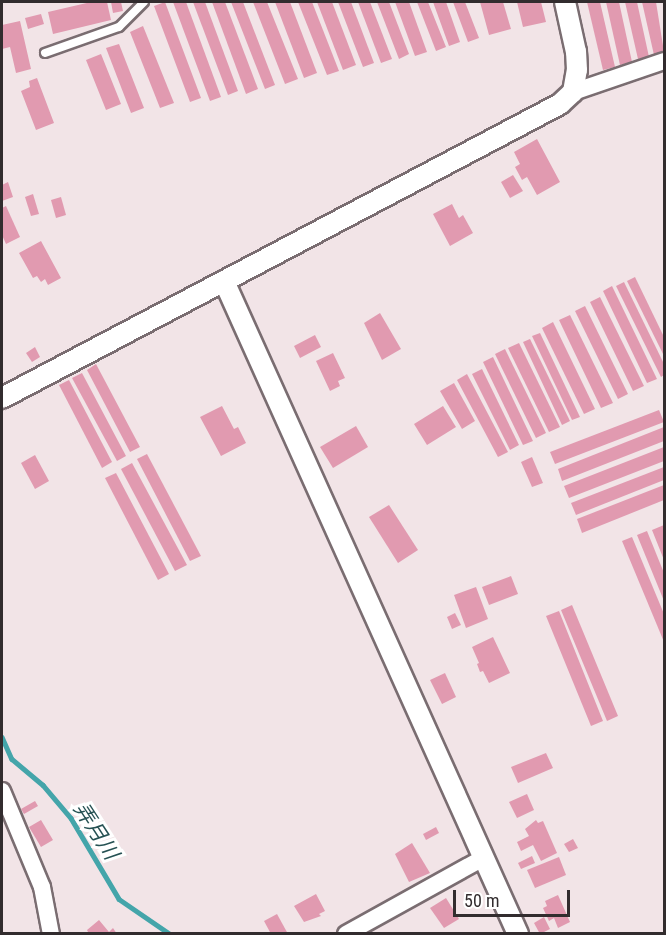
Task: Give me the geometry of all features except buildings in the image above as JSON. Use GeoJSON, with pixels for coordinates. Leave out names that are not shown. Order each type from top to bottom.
{"type":"FeatureCollection","features":[{"type":"Feature","properties":{"kind":"street"},"geometry":{"type":"LineString","coordinates":[[565,2],[576,52],[577,70],[573,92]]}},
{"type":"Feature","properties":{"kind":"street"},"geometry":{"type":"LineString","coordinates":[[2,398],[538,117],[560,104],[573,92],[664,61]]}},
{"type":"Feature","properties":{"kind":"street"},"geometry":{"type":"LineString","coordinates":[[225,281],[518,933]]}},
{"type":"Feature","properties":{"kind":"street"},"geometry":{"type":"LineString","coordinates":[[2,791],[42,887],[51,933]]}},
{"type":"Feature","properties":{"kind":"street"},"geometry":{"type":"LineString","coordinates":[[346,933],[483,858]]}},
{"type":"Feature","properties":{"kind":"lane"},"geometry":{"type":"LineString","coordinates":[[45,53],[119,27],[144,2]]}},
{"type":"Feature","properties":{"kind":"waterway","name":"弄月川"},"geometry":{"type":"LineString","coordinates":[[2,737],[12,759],[43,785],[71,818],[119,899],[170,934]]}}]}
